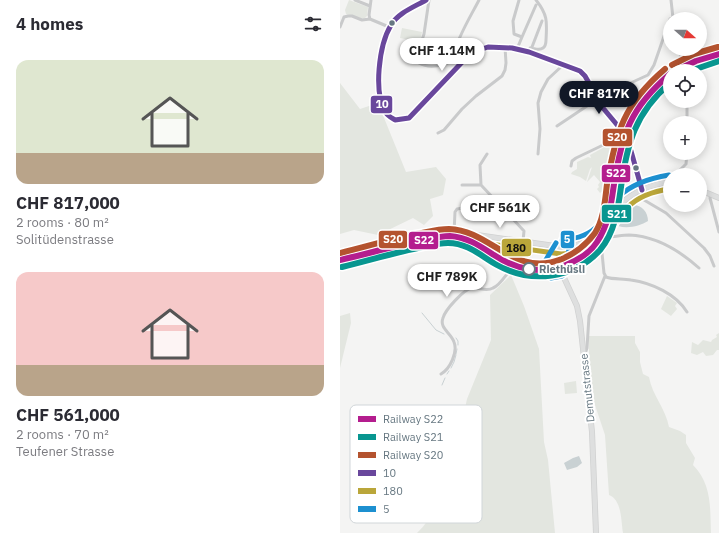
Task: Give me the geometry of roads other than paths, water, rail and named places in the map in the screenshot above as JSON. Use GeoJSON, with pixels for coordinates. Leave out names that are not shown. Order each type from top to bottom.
{"type":"FeatureCollection","features":[{"type":"Feature","properties":{"kind":"main road"},"geometry":{"type":"LineString","coordinates":[[340,256],[434,235],[454,233],[562,247],[571,246],[596,236],[604,228],[622,203],[636,193],[663,184]]}},
{"type":"Feature","properties":{"kind":"main road"},"geometry":{"type":"LineString","coordinates":[[707,193],[719,198]]}},
{"type":"Feature","properties":{"kind":"main road","name":"Demutstrasse"},"geometry":{"type":"LineString","coordinates":[[562,247],[560,269],[578,310],[584,351],[593,440],[596,533]]}},
{"type":"Feature","properties":{"kind":"street"},"geometry":{"type":"LineString","coordinates":[[355,0],[370,6]]}},
{"type":"Feature","properties":{"kind":"street"},"geometry":{"type":"LineString","coordinates":[[370,19],[369,15],[371,0]]}},
{"type":"Feature","properties":{"kind":"street"},"geometry":{"type":"LineString","coordinates":[[427,0],[400,16],[389,27],[385,35],[381,52],[379,81],[381,108],[391,120],[402,121],[414,114],[474,52],[485,47],[493,46],[529,52],[575,68],[582,72],[603,108],[624,135],[631,151],[642,190]]}},
{"type":"Feature","properties":{"kind":"street"},"geometry":{"type":"LineString","coordinates":[[427,0],[424,34],[417,55],[419,63],[428,66],[438,66],[457,59]]}},
{"type":"Feature","properties":{"kind":"street"},"geometry":{"type":"LineString","coordinates":[[462,63],[457,59],[455,51],[462,31],[479,0]]}},
{"type":"Feature","properties":{"kind":"street"},"geometry":{"type":"LineString","coordinates":[[519,0],[513,22],[514,34],[522,37]]}},
{"type":"Feature","properties":{"kind":"street"},"geometry":{"type":"LineString","coordinates":[[532,47],[541,49],[546,43],[548,31],[544,11],[536,0]]}},
{"type":"Feature","properties":{"kind":"street"},"geometry":{"type":"LineString","coordinates":[[671,0],[673,12]]}},
{"type":"Feature","properties":{"kind":"street"},"geometry":{"type":"LineString","coordinates":[[517,49],[536,5]]}},
{"type":"Feature","properties":{"kind":"street"},"geometry":{"type":"LineString","coordinates":[[340,27],[344,17],[348,16],[362,20],[370,19],[389,27]]}},
{"type":"Feature","properties":{"kind":"street"},"geometry":{"type":"LineString","coordinates":[[529,52],[542,22]]}},
{"type":"Feature","properties":{"kind":"street"},"geometry":{"type":"LineString","coordinates":[[556,126],[598,99],[648,75],[654,65],[663,39]]}},
{"type":"Feature","properties":{"kind":"street"},"geometry":{"type":"LineString","coordinates":[[438,133],[444,130],[462,109],[476,96],[502,76],[506,63],[505,47]]}},
{"type":"Feature","properties":{"kind":"street"},"geometry":{"type":"LineString","coordinates":[[538,154],[540,129],[538,103],[541,92],[548,79],[563,65]]}},
{"type":"Feature","properties":{"kind":"street"},"geometry":{"type":"LineString","coordinates":[[571,166],[572,161],[576,158],[624,135]]}},
{"type":"Feature","properties":{"kind":"street"},"geometry":{"type":"LineString","coordinates":[[487,154],[480,165],[481,185],[524,231],[523,241]]}},
{"type":"Feature","properties":{"kind":"street"},"geometry":{"type":"LineString","coordinates":[[462,185],[481,185]]}},
{"type":"Feature","properties":{"kind":"street"},"geometry":{"type":"LineString","coordinates":[[636,193],[639,197],[666,213],[704,248],[710,256],[714,266]]}},
{"type":"Feature","properties":{"kind":"street"},"geometry":{"type":"LineString","coordinates":[[711,195],[710,198],[719,232]]}},
{"type":"Feature","properties":{"kind":"street"},"geometry":{"type":"LineString","coordinates":[[454,233],[455,212],[457,209],[494,204],[496,202]]}},
{"type":"Feature","properties":{"kind":"street"},"geometry":{"type":"LineString","coordinates":[[577,250],[601,243],[607,237],[614,224],[614,222],[610,219]]}},
{"type":"Feature","properties":{"kind":"street"},"geometry":{"type":"LineString","coordinates":[[477,235],[478,242],[507,260],[516,263],[544,265]]}},
{"type":"Feature","properties":{"kind":"street"},"geometry":{"type":"LineString","coordinates":[[607,237],[630,235],[652,239],[676,250],[699,268]]}},
{"type":"Feature","properties":{"kind":"street"},"geometry":{"type":"LineString","coordinates":[[584,351],[588,348],[588,326],[590,316],[605,276],[601,243]]}},
{"type":"Feature","properties":{"kind":"street"},"geometry":{"type":"LineString","coordinates":[[441,374],[451,362],[455,346],[453,340],[442,325],[443,317],[445,312],[465,290],[472,288],[488,290],[493,288],[510,270],[540,273],[560,269]]}},
{"type":"Feature","properties":{"kind":"street"},"geometry":{"type":"LineString","coordinates":[[605,276],[610,278],[638,281],[654,286],[676,300],[687,312]]}},
{"type":"Feature","properties":{"kind":"waterway"},"geometry":{"type":"LineString","coordinates":[[422,313],[436,330],[444,334]]}},
{"type":"Feature","properties":{"kind":"waterway"},"geometry":{"type":"LineString","coordinates":[[456,338],[458,345]]}},
{"type":"Feature","properties":{"kind":"waterway"},"geometry":{"type":"LineString","coordinates":[[456,354],[457,349]]}},
{"type":"Feature","properties":{"kind":"waterway"},"geometry":{"type":"LineString","coordinates":[[451,368],[456,355]]}},
{"type":"Feature","properties":{"kind":"waterway"},"geometry":{"type":"LineString","coordinates":[[442,385],[445,378]]}},
{"type":"Feature","properties":{"kind":"railway"},"geometry":{"type":"LineString","coordinates":[[340,262],[375,252]]}},
{"type":"Feature","properties":{"kind":"rail line","name":"S20"},"geometry":{"type":"LineString","coordinates":[[674,64],[694,54],[718,47]]}},
{"type":"Feature","properties":{"kind":"rail line","name":"S22"},"geometry":{"type":"LineString","coordinates":[[690,64],[719,54]]}},
{"type":"Feature","properties":{"kind":"rail line","name":"S21"},"geometry":{"type":"LineString","coordinates":[[707,65],[719,61]]}},
{"type":"Feature","properties":{"kind":"rail line","name":"S20"},"geometry":{"type":"LineString","coordinates":[[340,253],[407,236],[449,229],[464,231],[503,252],[530,262],[545,263],[562,259],[572,254],[584,245],[598,228],[604,209],[610,165],[618,134],[624,120],[640,94],[663,71]]}},
{"type":"Feature","properties":{"kind":"rail line","name":"S22"},"geometry":{"type":"LineString","coordinates":[[340,260],[410,243],[450,236],[468,240],[502,260],[528,269],[547,270],[557,268],[579,258],[594,246],[607,221],[620,150],[630,123],[646,98],[663,80]]}},
{"type":"Feature","properties":{"kind":"rail line","name":"S21"},"geometry":{"type":"LineString","coordinates":[[342,267],[409,250],[448,243],[462,245],[497,265],[524,275],[552,276],[578,267],[590,260],[600,250],[609,236],[617,212],[623,171],[630,143],[648,106],[663,89]]}},
{"type":"Feature","properties":{"kind":"place","name":"Riethüsli"},"geometry":{"type":"Point","coordinates":[529,269]}}]}
